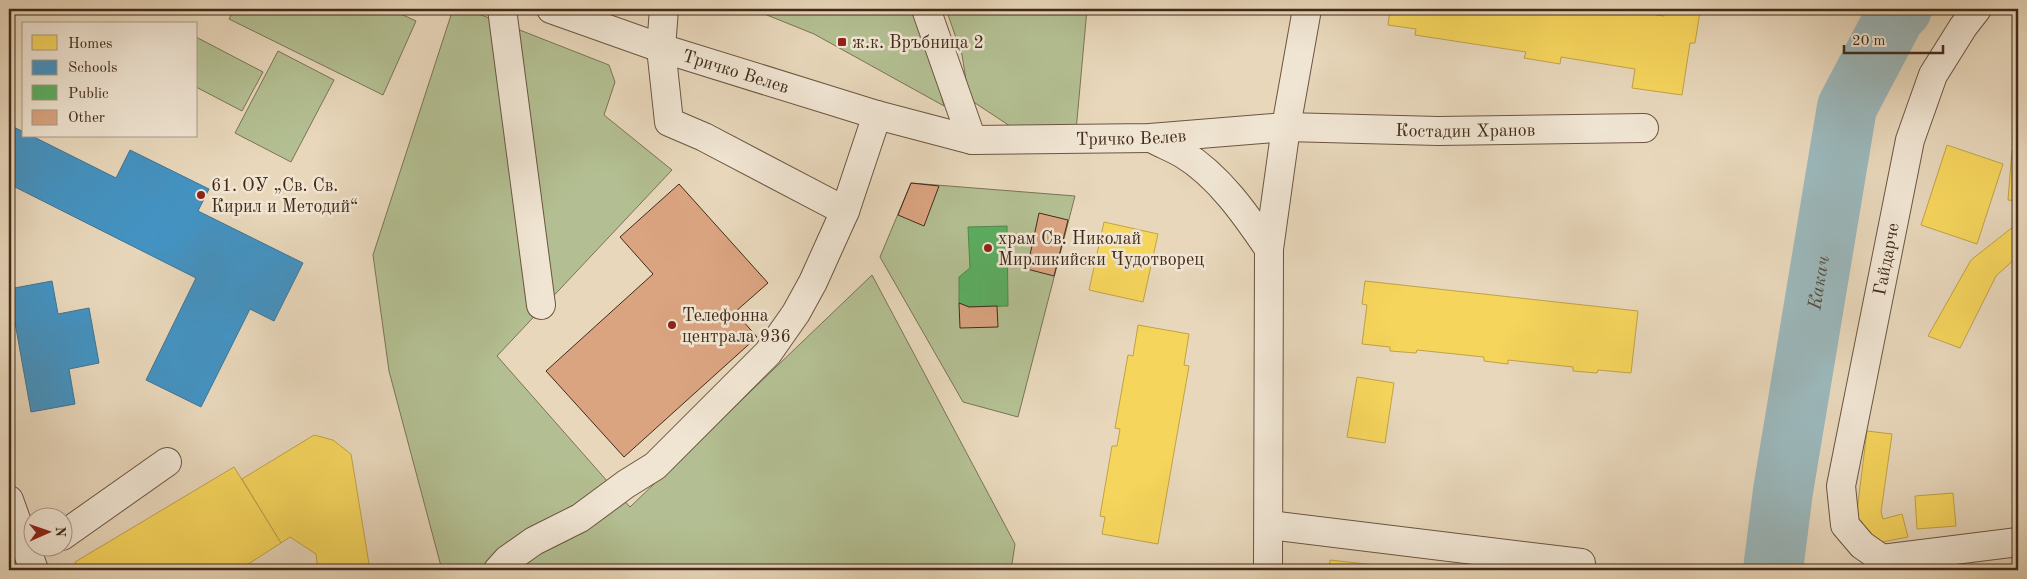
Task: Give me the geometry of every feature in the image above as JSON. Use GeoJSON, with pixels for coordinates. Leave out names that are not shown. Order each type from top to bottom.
{"type":"FeatureCollection","features":[{"type":"Feature","properties":{"kind":"street"},"geometry":{"type":"LineString","coordinates":[[502,9],[541,305]]}},
{"type":"Feature","properties":{"kind":"street","name":"Тричко Велев"},"geometry":{"type":"LineString","coordinates":[[551,9],[661,48],[877,115],[972,140],[1150,138],[1286,127]]}},
{"type":"Feature","properties":{"kind":"street"},"geometry":{"type":"LineString","coordinates":[[664,9],[661,48],[669,122],[704,138],[845,211]]}},
{"type":"Feature","properties":{"kind":"street"},"geometry":{"type":"LineString","coordinates":[[926,9],[972,140]]}},
{"type":"Feature","properties":{"kind":"street"},"geometry":{"type":"LineString","coordinates":[[1268,570],[1269,249],[1286,127],[1307,9]]}},
{"type":"Feature","properties":{"kind":"street","name":"Гайдарче"},"geometry":{"type":"LineString","coordinates":[[1977,9],[1963,27],[1933,75],[1910,140],[1840,486],[1845,524],[1862,545],[1882,559],[2018,542]]}},
{"type":"Feature","properties":{"kind":"street"},"geometry":{"type":"LineString","coordinates":[[498,570],[507,560],[534,541],[580,518],[626,484],[655,466],[768,353],[796,313],[845,211],[877,115]]}},
{"type":"Feature","properties":{"kind":"street","name":"Костадин Хранов"},"geometry":{"type":"LineString","coordinates":[[1286,127],[1438,130],[1644,128]]}},
{"type":"Feature","properties":{"kind":"street"},"geometry":{"type":"LineString","coordinates":[[1150,138],[1183,154],[1209,175],[1249,220],[1269,249]]}},
{"type":"Feature","properties":{"kind":"street"},"geometry":{"type":"LineString","coordinates":[[72,529],[167,462]]}},
{"type":"Feature","properties":{"kind":"street"},"geometry":{"type":"LineString","coordinates":[[9,500],[31,562]]}},
{"type":"Feature","properties":{"kind":"street"},"geometry":{"type":"LineString","coordinates":[[1269,525],[1581,563]]}},
{"type":"Feature","properties":{"kind":"green space"},"geometry":{"type":"Polygon","coordinates":[[[234,9],[390,9],[416,21],[383,95],[229,19],[234,9]]]}},
{"type":"Feature","properties":{"kind":"green space"},"geometry":{"type":"Polygon","coordinates":[[[453,9],[466,9],[609,65],[615,82],[604,115],[672,170],[497,356],[630,507],[872,275],[1015,544],[1011,570],[442,570],[389,371],[373,255],[453,9]]]}},
{"type":"Feature","properties":{"kind":"green space"},"geometry":{"type":"Polygon","coordinates":[[[752,9],[916,9],[925,32],[944,106],[814,34],[752,9]]]}},
{"type":"Feature","properties":{"kind":"green space"},"geometry":{"type":"Polygon","coordinates":[[[946,9],[1087,9],[1076,131],[1028,138],[969,99],[962,55],[946,9]]]}},
{"type":"Feature","properties":{"kind":"green space"},"geometry":{"type":"Polygon","coordinates":[[[198,38],[263,72],[242,111],[198,88],[198,38]]]}},
{"type":"Feature","properties":{"kind":"green space"},"geometry":{"type":"Polygon","coordinates":[[[278,51],[334,80],[291,162],[235,133],[278,51]]]}},
{"type":"Feature","properties":{"kind":"green space"},"geometry":{"type":"Polygon","coordinates":[[[911,183],[1075,196],[1018,417],[963,402],[880,257],[911,183]]]}},
{"type":"Feature","properties":{"kind":"building: Homes"},"geometry":{"type":"Polygon","coordinates":[[[1390,9],[1615,9],[1664,16],[1665,9],[1700,12],[1695,43],[1690,43],[1682,95],[1632,88],[1635,69],[1561,57],[1560,64],[1524,58],[1526,52],[1415,35],[1416,29],[1388,25],[1390,9]]]}},
{"type":"Feature","properties":{"kind":"building: Homes"},"geometry":{"type":"Polygon","coordinates":[[[1947,145],[2003,164],[1977,244],[1921,225],[1947,145]]]}},
{"type":"Feature","properties":{"kind":"building: Homes"},"geometry":{"type":"Polygon","coordinates":[[[2012,150],[2018,150],[2018,201],[2008,200],[2012,150]]]}},
{"type":"Feature","properties":{"kind":"building: Homes"},"geometry":{"type":"Polygon","coordinates":[[[1104,222],[1158,234],[1143,302],[1089,290],[1104,222]]]}},
{"type":"Feature","properties":{"kind":"building: Homes"},"geometry":{"type":"Polygon","coordinates":[[[2018,223],[2018,256],[1996,276],[1960,348],[1928,336],[1971,260],[2018,223]]]}},
{"type":"Feature","properties":{"kind":"building: Homes"},"geometry":{"type":"Polygon","coordinates":[[[1365,281],[1638,311],[1631,373],[1598,370],[1597,373],[1573,371],[1573,367],[1508,360],[1508,364],[1484,361],[1484,357],[1417,350],[1416,353],[1390,351],[1390,347],[1362,344],[1367,305],[1362,304],[1365,281]]]}},
{"type":"Feature","properties":{"kind":"building: Homes"},"geometry":{"type":"Polygon","coordinates":[[[1138,325],[1189,334],[1184,365],[1189,366],[1158,544],[1102,534],[1105,517],[1100,516],[1112,446],[1117,446],[1120,429],[1115,428],[1128,355],[1133,356],[1138,325]]]}},
{"type":"Feature","properties":{"kind":"building: Homes"},"geometry":{"type":"Polygon","coordinates":[[[1357,377],[1394,383],[1385,443],[1347,437],[1357,377]]]}},
{"type":"Feature","properties":{"kind":"building: Homes"},"geometry":{"type":"Polygon","coordinates":[[[1867,431],[1892,434],[1881,512],[1883,519],[1902,514],[1908,537],[1877,543],[1856,519],[1867,431]]]}},
{"type":"Feature","properties":{"kind":"building: Homes"},"geometry":{"type":"Polygon","coordinates":[[[314,435],[333,440],[351,454],[370,570],[318,570],[316,554],[290,537],[281,543],[242,479],[314,435]]]}},
{"type":"Feature","properties":{"kind":"building: Homes"},"geometry":{"type":"Polygon","coordinates":[[[234,467],[281,543],[239,570],[77,570],[75,562],[234,467]]]}},
{"type":"Feature","properties":{"kind":"building: Homes"},"geometry":{"type":"Polygon","coordinates":[[[1953,493],[1956,526],[1917,529],[1915,496],[1953,493]]]}},
{"type":"Feature","properties":{"kind":"building: Homes"},"geometry":{"type":"Polygon","coordinates":[[[1330,560],[1420,570],[1329,570],[1330,560]]]}},
{"type":"Feature","properties":{"kind":"building: Schools"},"geometry":{"type":"Polygon","coordinates":[[[9,125],[22,131],[22,138],[36,138],[116,178],[130,150],[209,189],[198,211],[303,263],[274,321],[250,309],[201,407],[146,380],[196,278],[9,184],[9,125]]]}},
{"type":"Feature","properties":{"kind":"building: Schools"},"geometry":{"type":"Polygon","coordinates":[[[52,281],[58,314],[89,308],[99,363],[69,369],[75,404],[31,412],[9,289],[52,281]]]}},
{"type":"Feature","properties":{"kind":"building: Public","name":"храм Св. Николай Мирликийски Чудотворец"},"geometry":{"type":"Polygon","coordinates":[[[1007,226],[1008,306],[969,307],[959,303],[959,277],[970,268],[968,227],[1007,226]]]}},
{"type":"Feature","properties":{"kind":"building: Other"},"geometry":{"type":"Polygon","coordinates":[[[911,183],[939,186],[924,226],[898,215],[911,183]]]}},
{"type":"Feature","properties":{"kind":"building: Other","name":"Телефонна централа 936"},"geometry":{"type":"Polygon","coordinates":[[[679,184],[768,283],[735,312],[757,337],[624,457],[546,371],[653,274],[620,237],[679,184]]]}},
{"type":"Feature","properties":{"kind":"building: Other"},"geometry":{"type":"Polygon","coordinates":[[[1039,213],[1068,220],[1054,276],[1027,269],[1039,213]]]}},
{"type":"Feature","properties":{"kind":"building: Other"},"geometry":{"type":"Polygon","coordinates":[[[959,303],[969,307],[997,306],[998,327],[960,328],[959,303]]]}},
{"type":"Feature","properties":{"kind":"waterway","name":"Какач"},"geometry":{"type":"LineString","coordinates":[[1773,570],[1783,491],[1847,107],[1895,16],[1902,9]]}},
{"type":"Feature","properties":{"kind":"place","name":"ж.к. Връбница 2"},"geometry":{"type":"Point","coordinates":[842,42]}},
{"type":"Feature","properties":{"kind":"place","name":"61. ОУ „Св. Св. Кирил и Методий“"},"geometry":{"type":"Point","coordinates":[201,195]}},
{"type":"Feature","properties":{"kind":"place","name":"храм Св. Николай Мирликийски Чудотворец"},"geometry":{"type":"Point","coordinates":[988,248]}},
{"type":"Feature","properties":{"kind":"place","name":"Телефонна централа 936"},"geometry":{"type":"Point","coordinates":[672,325]}}]}
